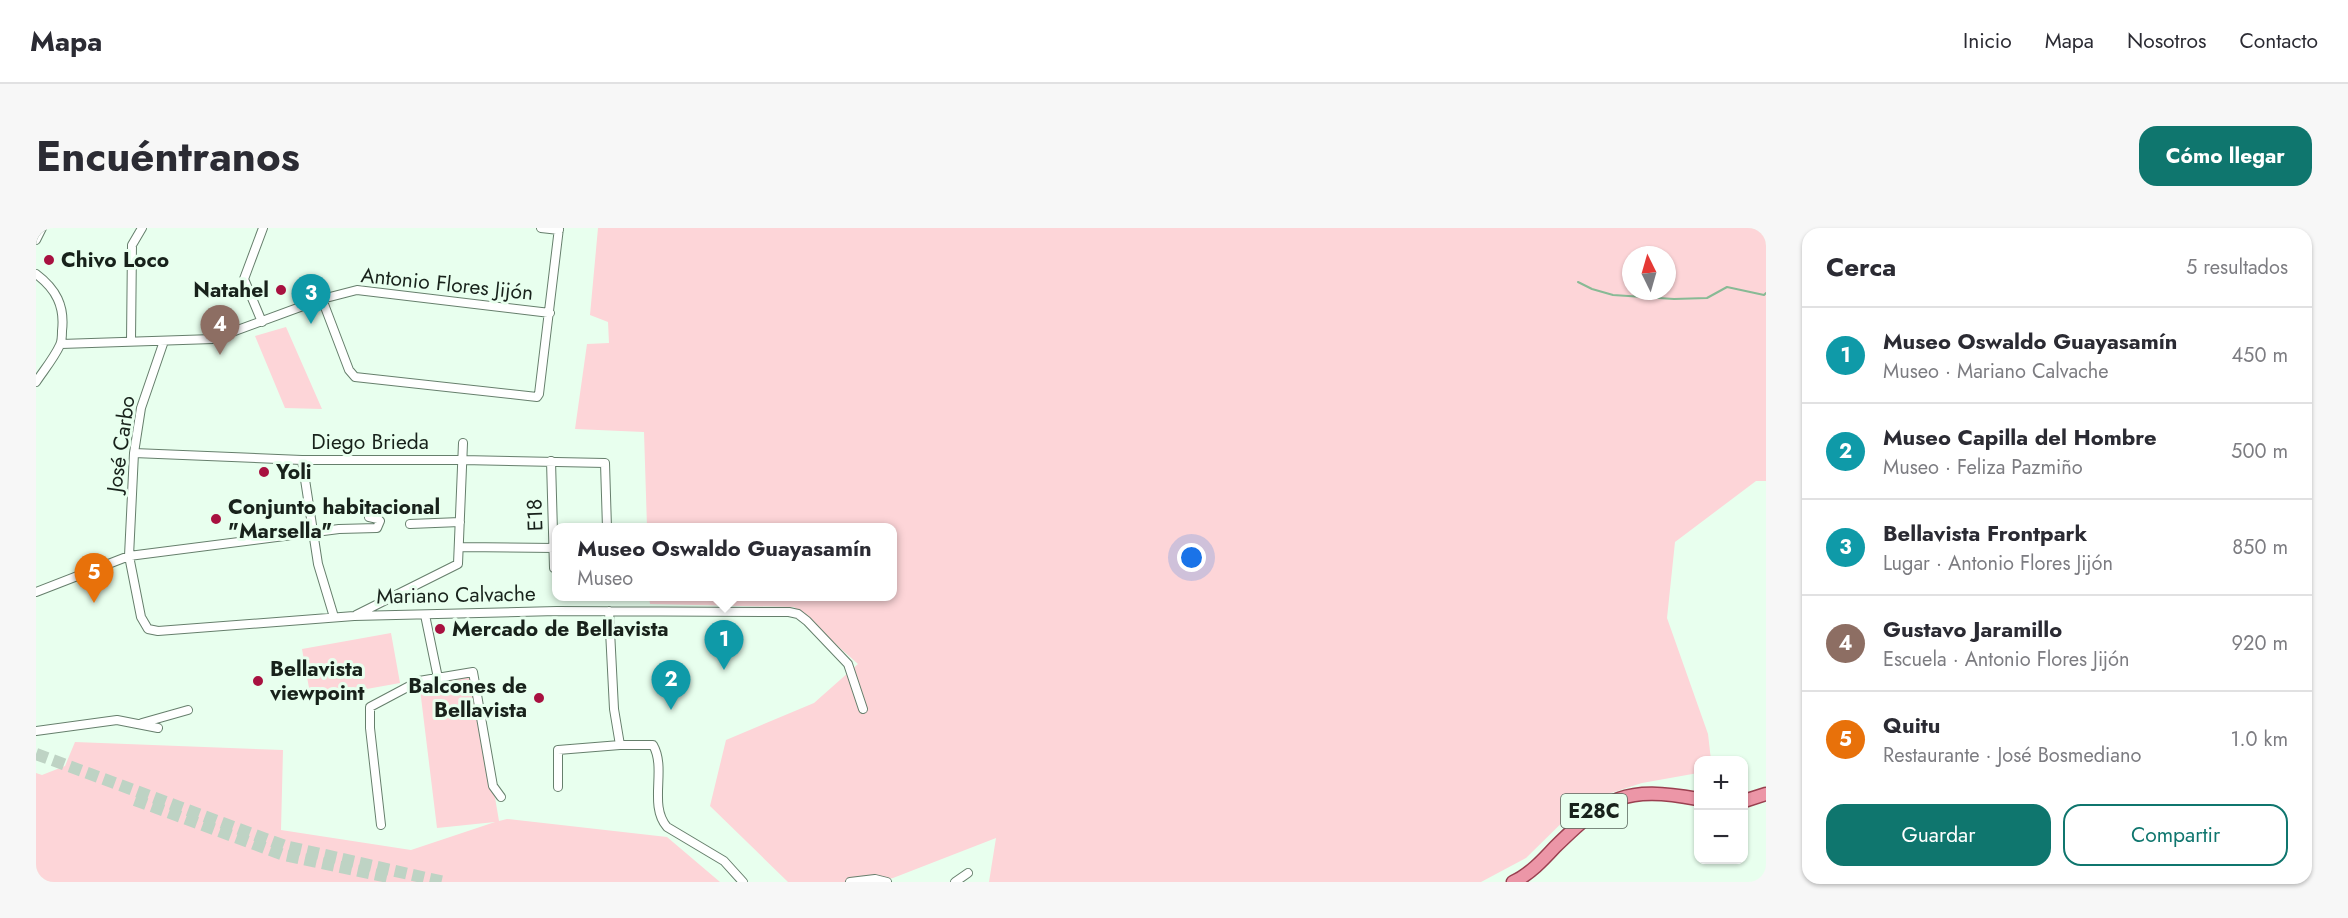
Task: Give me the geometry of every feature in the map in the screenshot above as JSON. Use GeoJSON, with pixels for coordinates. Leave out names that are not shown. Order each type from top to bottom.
{"type":"FeatureCollection","features":[{"type":"Feature","properties":{"kind":"main road","name":"E28C"},"geometry":{"type":"LineString","coordinates":[[1513,882],[1539,864],[1594,811],[1613,801],[1625,796],[1645,793],[1694,799]]}},
{"type":"Feature","properties":{"kind":"main road"},"geometry":{"type":"LineString","coordinates":[[1748,799],[1766,794]]}},
{"type":"Feature","properties":{"kind":"street"},"geometry":{"type":"LineString","coordinates":[[36,240],[42,228]]}},
{"type":"Feature","properties":{"kind":"street"},"geometry":{"type":"LineString","coordinates":[[131,341],[132,245],[142,228]]}},
{"type":"Feature","properties":{"kind":"street"},"geometry":{"type":"LineString","coordinates":[[262,322],[244,282],[244,277],[263,228]]}},
{"type":"Feature","properties":{"kind":"street"},"geometry":{"type":"LineString","coordinates":[[322,299],[349,370],[355,377],[536,398],[539,394],[559,229],[541,228]]}},
{"type":"Feature","properties":{"kind":"street"},"geometry":{"type":"LineString","coordinates":[[36,274],[52,288],[63,308],[61,344],[36,382]]}},
{"type":"Feature","properties":{"kind":"street","name":"Antonio Flores Jijón"},"geometry":{"type":"LineString","coordinates":[[61,344],[213,339],[322,299],[363,290],[550,313]]}},
{"type":"Feature","properties":{"kind":"street","name":"José Carbo"},"geometry":{"type":"LineString","coordinates":[[129,556],[134,453],[141,408],[164,341]]}},
{"type":"Feature","properties":{"kind":"street"},"geometry":{"type":"LineString","coordinates":[[354,616],[456,565],[459,547],[463,443]]}},
{"type":"Feature","properties":{"kind":"street","name":"Diego Brieda"},"geometry":{"type":"LineString","coordinates":[[134,453],[302,460],[606,463],[607,523]]}},
{"type":"Feature","properties":{"kind":"street"},"geometry":{"type":"LineString","coordinates":[[302,460],[318,564],[334,617]]}},
{"type":"Feature","properties":{"kind":"street","name":"E18"},"geometry":{"type":"LineString","coordinates":[[551,461],[554,523]]}},
{"type":"Feature","properties":{"kind":"street"},"geometry":{"type":"LineString","coordinates":[[36,592],[129,556],[339,529],[377,528],[380,521],[369,517]]}},
{"type":"Feature","properties":{"kind":"street"},"geometry":{"type":"LineString","coordinates":[[410,524],[460,522]]}},
{"type":"Feature","properties":{"kind":"street"},"geometry":{"type":"LineString","coordinates":[[459,547],[552,548]]}},
{"type":"Feature","properties":{"kind":"street","name":"Mariano Calvache"},"geometry":{"type":"LineString","coordinates":[[129,556],[142,622],[151,631],[354,616],[609,611],[789,612],[798,614],[848,664],[863,709]]}},
{"type":"Feature","properties":{"kind":"street"},"geometry":{"type":"LineString","coordinates":[[609,611],[614,710],[620,745]]}},
{"type":"Feature","properties":{"kind":"street"},"geometry":{"type":"LineString","coordinates":[[425,615],[438,678]]}},
{"type":"Feature","properties":{"kind":"street"},"geometry":{"type":"LineString","coordinates":[[381,825],[370,706],[420,681],[473,672],[493,785],[501,797]]}},
{"type":"Feature","properties":{"kind":"street"},"geometry":{"type":"LineString","coordinates":[[140,724],[188,710]]}},
{"type":"Feature","properties":{"kind":"street"},"geometry":{"type":"LineString","coordinates":[[36,731],[117,720],[158,728]]}},
{"type":"Feature","properties":{"kind":"street"},"geometry":{"type":"LineString","coordinates":[[558,787],[558,750],[653,745],[656,750],[659,813],[667,827],[724,861],[743,882]]}},
{"type":"Feature","properties":{"kind":"street"},"geometry":{"type":"LineString","coordinates":[[955,882],[968,873]]}},
{"type":"Feature","properties":{"kind":"street"},"geometry":{"type":"LineString","coordinates":[[850,882],[875,879],[887,882]]}},
{"type":"Feature","properties":{"kind":"shaded area"},"geometry":{"type":"Polygon","coordinates":[[[598,228],[1766,228],[1766,481],[1756,481],[1675,542],[1667,618],[1708,734],[1711,756],[1694,756],[1694,774],[1642,783],[1583,802],[1526,858],[1481,882],[989,882],[996,838],[893,878],[871,882],[788,882],[710,806],[726,740],[814,703],[858,664],[794,607],[650,604],[650,601],[897,601],[897,523],[647,523],[644,432],[575,429],[587,344],[609,343],[608,322],[590,315],[598,228]]]}},
{"type":"Feature","properties":{"kind":"shaded area"},"geometry":{"type":"Polygon","coordinates":[[[286,327],[322,409],[285,408],[255,336],[286,327]]]}},
{"type":"Feature","properties":{"kind":"shaded area"},"geometry":{"type":"Polygon","coordinates":[[[391,633],[400,683],[311,699],[302,649],[391,633]]]}},
{"type":"Feature","properties":{"kind":"shaded area"},"geometry":{"type":"Polygon","coordinates":[[[474,674],[499,821],[507,819],[667,837],[720,882],[36,882],[36,773],[42,775],[65,766],[75,742],[283,750],[281,830],[411,850],[495,822],[437,828],[419,681],[474,674]]]}},
{"type":"Feature","properties":{"kind":"waterway"},"geometry":{"type":"LineString","coordinates":[[1578,282],[1613,295],[1674,299],[1707,298],[1727,287],[1764,295],[1766,293]]}},
{"type":"Feature","properties":{"kind":"tunnel"},"geometry":{"type":"LineString","coordinates":[[36,754],[285,846],[444,882]]}},
{"type":"Feature","properties":{"kind":"tunnel"},"geometry":{"type":"LineString","coordinates":[[135,800],[284,855],[388,877]]}},
{"type":"Feature","properties":{"kind":"place","name":"Chivo Loco"},"geometry":{"type":"Point","coordinates":[49,260]}},
{"type":"Feature","properties":{"kind":"place","name":"Natahel"},"geometry":{"type":"Point","coordinates":[281,290]}},
{"type":"Feature","properties":{"kind":"place","name":"Bellavista Frontpark"},"geometry":{"type":"Point","coordinates":[311,324]}},
{"type":"Feature","properties":{"kind":"place","name":"Gustavo Jaramillo"},"geometry":{"type":"Point","coordinates":[220,355]}},
{"type":"Feature","properties":{"kind":"place","name":"Yoli"},"geometry":{"type":"Point","coordinates":[264,472]}},
{"type":"Feature","properties":{"kind":"place","name":"Conjunto habitacional \"Marsella\""},"geometry":{"type":"Point","coordinates":[216,519]}},
{"type":"Feature","properties":{"kind":"place","name":"Quitu"},"geometry":{"type":"Point","coordinates":[94,603]}},
{"type":"Feature","properties":{"kind":"place","name":"Mercado de Bellavista"},"geometry":{"type":"Point","coordinates":[440,629]}},
{"type":"Feature","properties":{"kind":"place","name":"Museo Oswaldo Guayasamín"},"geometry":{"type":"Point","coordinates":[724,670]}},
{"type":"Feature","properties":{"kind":"place","name":"Bellavista viewpoint"},"geometry":{"type":"Point","coordinates":[258,681]}},
{"type":"Feature","properties":{"kind":"place","name":"Balcones de Bellavista"},"geometry":{"type":"Point","coordinates":[539,698]}},
{"type":"Feature","properties":{"kind":"place","name":"Museo Capilla del Hombre"},"geometry":{"type":"Point","coordinates":[671,710]}}]}
